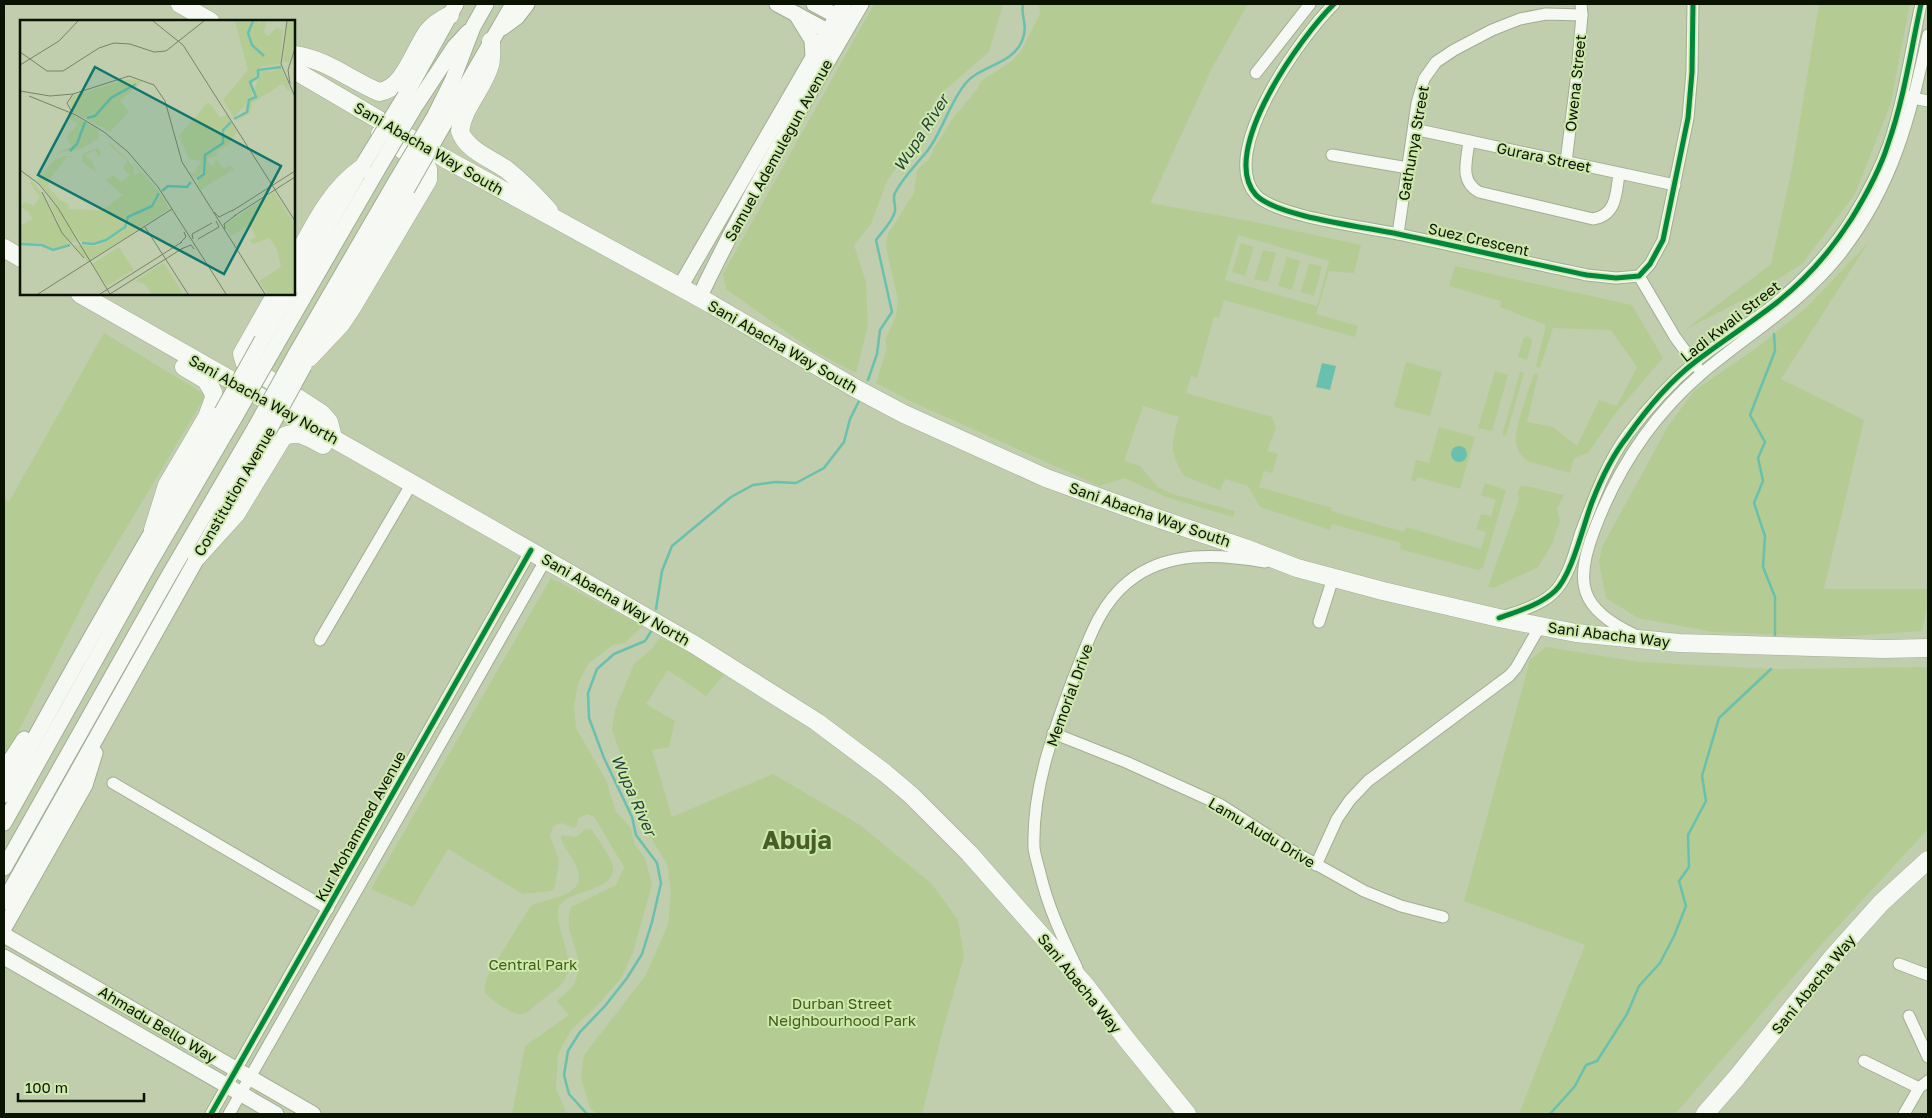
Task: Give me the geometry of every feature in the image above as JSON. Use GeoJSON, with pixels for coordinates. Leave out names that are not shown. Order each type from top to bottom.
{"type":"FeatureCollection","features":[{"type":"Feature","properties":{"kind":"highway"},"geometry":{"type":"LineString","coordinates":[[180,4],[208,20]]}},
{"type":"Feature","properties":{"kind":"highway"},"geometry":{"type":"LineString","coordinates":[[295,55],[316,60],[332,67],[379,92],[387,91],[400,79],[429,30],[454,7]]}},
{"type":"Feature","properties":{"kind":"highway"},"geometry":{"type":"LineString","coordinates":[[494,36],[490,66],[463,118],[461,135],[467,144],[506,170],[521,183],[557,220]]}},
{"type":"Feature","properties":{"kind":"highway","name":"Sani Abacha Way South"},"geometry":{"type":"LineString","coordinates":[[295,71],[904,414],[1046,478],[1297,568]]}},
{"type":"Feature","properties":{"kind":"highway"},"geometry":{"type":"LineString","coordinates":[[302,360],[341,324],[430,175],[424,165],[339,105],[328,90]]}},
{"type":"Feature","properties":{"kind":"highway"},"geometry":{"type":"LineString","coordinates":[[295,260],[319,216],[337,190],[348,178],[368,167]]}},
{"type":"Feature","properties":{"kind":"highway"},"geometry":{"type":"LineString","coordinates":[[4,248],[20,257]]}},
{"type":"Feature","properties":{"kind":"highway","name":"Sani Abacha Way North"},"geometry":{"type":"LineString","coordinates":[[82,295],[128,323],[539,554],[695,645],[817,722],[855,750],[911,795],[969,853]]}},
{"type":"Feature","properties":{"kind":"highway"},"geometry":{"type":"LineString","coordinates":[[275,295],[242,354],[244,362],[321,413],[329,422],[333,438]]}},
{"type":"Feature","properties":{"kind":"highway"},"geometry":{"type":"LineString","coordinates":[[128,323],[144,342],[202,377],[214,392],[213,404],[187,473],[160,503],[153,530]]}},
{"type":"Feature","properties":{"kind":"highway"},"geometry":{"type":"LineString","coordinates":[[197,557],[224,528],[232,495],[278,443],[289,434],[304,435],[375,475],[412,483]]}},
{"type":"Feature","properties":{"kind":"highway","name":"Sani Abacha Way"},"geometry":{"type":"LineString","coordinates":[[1297,568],[1499,618],[1576,632],[1680,643],[1928,648]]}},
{"type":"Feature","properties":{"kind":"highway"},"geometry":{"type":"LineString","coordinates":[[1910,648],[1928,655]]}},
{"type":"Feature","properties":{"kind":"highway","name":"Sani Abacha Way"},"geometry":{"type":"LineString","coordinates":[[969,853],[1086,986],[1126,1040],[1187,1114]]}},
{"type":"Feature","properties":{"kind":"highway","name":"Sani Abacha Way"},"geometry":{"type":"LineString","coordinates":[[1704,1114],[1737,1077],[1831,959],[1881,903],[1928,860]]}},
{"type":"Feature","properties":{"kind":"main road","name":"Constitution Avenue"},"geometry":{"type":"LineString","coordinates":[[439,120],[473,27],[486,4]]}},
{"type":"Feature","properties":{"kind":"main road","name":"Constitution Avenue"},"geometry":{"type":"LineString","coordinates":[[4,868],[93,709],[232,495],[262,429],[401,185],[439,120],[513,4]]}},
{"type":"Feature","properties":{"kind":"main road"},"geometry":{"type":"LineString","coordinates":[[494,36],[516,17],[527,4]]}},
{"type":"Feature","properties":{"kind":"main road"},"geometry":{"type":"LineString","coordinates":[[777,4],[834,35]]}},
{"type":"Feature","properties":{"kind":"main road"},"geometry":{"type":"LineString","coordinates":[[814,4],[843,14]]}},
{"type":"Feature","properties":{"kind":"main road","name":"Samuel Ademulegun Avenue"},"geometry":{"type":"LineString","coordinates":[[699,298],[717,259],[834,35],[843,14],[861,4]]}},
{"type":"Feature","properties":{"kind":"main road","name":"Constitution Avenue"},"geometry":{"type":"LineString","coordinates":[[411,100],[454,7]]}},
{"type":"Feature","properties":{"kind":"main road"},"geometry":{"type":"LineString","coordinates":[[796,14],[812,40],[813,56]]}},
{"type":"Feature","properties":{"kind":"main road","name":"Constitution Avenue"},"geometry":{"type":"LineString","coordinates":[[295,284],[411,100],[473,27]]}},
{"type":"Feature","properties":{"kind":"main road","name":"Samuel Ademulegun Avenue"},"geometry":{"type":"LineString","coordinates":[[680,287],[813,56],[834,35]]}},
{"type":"Feature","properties":{"kind":"main road","name":"Constitution Avenue"},"geometry":{"type":"LineString","coordinates":[[4,795],[187,473],[229,415],[368,167]]}},
{"type":"Feature","properties":{"kind":"main road","name":"Constitution Avenue"},"geometry":{"type":"LineString","coordinates":[[269,344],[289,295]]}},
{"type":"Feature","properties":{"kind":"main road"},"geometry":{"type":"LineString","coordinates":[[4,770],[27,753],[47,714],[153,530]]}},
{"type":"Feature","properties":{"kind":"main road","name":"Constitution Avenue"},"geometry":{"type":"LineString","coordinates":[[4,902],[80,781],[102,727],[197,557]]}},
{"type":"Feature","properties":{"kind":"main road","name":"Constitution Avenue"},"geometry":{"type":"LineString","coordinates":[[4,823],[27,753]]}},
{"type":"Feature","properties":{"kind":"main road"},"geometry":{"type":"LineString","coordinates":[[4,928],[80,781]]}},
{"type":"Feature","properties":{"kind":"main road","name":"Ahmadu Bello Way"},"geometry":{"type":"LineString","coordinates":[[4,935],[312,1114]]}},
{"type":"Feature","properties":{"kind":"main road","name":"Ahmadu Bello Way"},"geometry":{"type":"LineString","coordinates":[[4,957],[276,1114]]}},
{"type":"Feature","properties":{"kind":"street"},"geometry":{"type":"LineString","coordinates":[[1256,74],[1310,4]]}},
{"type":"Feature","properties":{"kind":"street","name":"Suez Crescent"},"geometry":{"type":"LineString","coordinates":[[1334,4],[1303,39],[1270,93],[1247,150],[1244,166],[1248,181],[1256,195],[1269,204],[1295,214],[1587,275],[1616,278],[1639,276]]}},
{"type":"Feature","properties":{"kind":"street"},"geometry":{"type":"LineString","coordinates":[[1693,4],[1692,72],[1689,110],[1675,185],[1663,240],[1650,264],[1639,276],[1670,330],[1702,373]]}},
{"type":"Feature","properties":{"kind":"street","name":"Ladi Kwali Street"},"geometry":{"type":"LineString","coordinates":[[1499,618],[1546,598],[1557,589],[1571,564],[1593,499],[1617,450],[1646,412],[1694,363],[1773,306],[1808,274],[1832,246],[1852,218],[1881,163],[1889,143],[1921,4]]}},
{"type":"Feature","properties":{"kind":"street","name":"Gathunya Street"},"geometry":{"type":"LineString","coordinates":[[1398,234],[1414,129],[1424,79],[1436,62],[1477,38],[1520,19],[1582,9]]}},
{"type":"Feature","properties":{"kind":"street","name":"Owena Street"},"geometry":{"type":"LineString","coordinates":[[1566,162],[1582,9]]}},
{"type":"Feature","properties":{"kind":"street","name":"Ladi Kwali Street"},"geometry":{"type":"LineString","coordinates":[[1643,639],[1619,628],[1600,614],[1585,590],[1582,574],[1583,566],[1587,548],[1604,503],[1627,459],[1666,408],[1702,373],[1777,317],[1817,281],[1841,254],[1862,224],[1879,195],[1900,147],[1914,98],[1928,35]]}},
{"type":"Feature","properties":{"kind":"street"},"geometry":{"type":"LineString","coordinates":[[1901,95],[1928,101]]}},
{"type":"Feature","properties":{"kind":"street","name":"Gurara Street"},"geometry":{"type":"LineString","coordinates":[[1414,129],[1675,185]]}},
{"type":"Feature","properties":{"kind":"street"},"geometry":{"type":"LineString","coordinates":[[1469,141],[1466,181],[1470,188],[1479,192],[1594,219],[1602,218],[1608,213],[1616,195],[1619,174]]}},
{"type":"Feature","properties":{"kind":"street"},"geometry":{"type":"LineString","coordinates":[[1332,155],[1408,168]]}},
{"type":"Feature","properties":{"kind":"street"},"geometry":{"type":"LineString","coordinates":[[320,640],[412,483]]}},
{"type":"Feature","properties":{"kind":"street","name":"Kur Mohammed Avenue"},"geometry":{"type":"LineString","coordinates":[[211,1114],[434,721],[539,554]]}},
{"type":"Feature","properties":{"kind":"street","name":"Kur Mohammed Avenue"},"geometry":{"type":"LineString","coordinates":[[229,1114],[450,724],[539,554]]}},
{"type":"Feature","properties":{"kind":"street","name":"Memorial Drive"},"geometry":{"type":"LineString","coordinates":[[1086,986],[1052,914],[1034,849],[1041,780],[1053,733],[1094,625],[1114,597],[1128,582],[1153,567],[1186,557],[1212,556],[1247,559],[1297,568]]}},
{"type":"Feature","properties":{"kind":"street"},"geometry":{"type":"LineString","coordinates":[[1319,622],[1333,578]]}},
{"type":"Feature","properties":{"kind":"street"},"geometry":{"type":"LineString","coordinates":[[1316,865],[1337,819],[1350,800],[1368,781],[1509,676],[1516,668],[1540,626]]}},
{"type":"Feature","properties":{"kind":"street","name":"Lamu Audu Drive"},"geometry":{"type":"LineString","coordinates":[[1053,733],[1126,762],[1221,805],[1316,865],[1364,891],[1401,906],[1443,917]]}},
{"type":"Feature","properties":{"kind":"street"},"geometry":{"type":"LineString","coordinates":[[113,784],[328,909]]}},
{"type":"Feature","properties":{"kind":"street"},"geometry":{"type":"LineString","coordinates":[[1899,964],[1928,975]]}},
{"type":"Feature","properties":{"kind":"street"},"geometry":{"type":"LineString","coordinates":[[1909,1016],[1928,1057]]}},
{"type":"Feature","properties":{"kind":"street"},"geometry":{"type":"LineString","coordinates":[[1864,1061],[1924,1084],[1904,1114]]}},
{"type":"Feature","properties":{"kind":"green space"},"geometry":{"type":"Polygon","coordinates":[[[874,4],[1003,4],[989,52],[938,96],[906,154],[887,181],[871,224],[854,245],[866,282],[868,325],[856,373],[812,350],[726,289],[723,274],[874,4]]]}},
{"type":"Feature","properties":{"kind":"green space"},"geometry":{"type":"Polygon","coordinates":[[[1039,4],[1248,4],[1212,68],[1150,203],[1245,220],[1361,245],[1354,273],[1329,271],[1316,314],[1358,326],[1355,337],[1224,300],[1219,318],[1214,317],[1197,378],[1191,376],[1186,393],[1272,417],[1276,427],[1267,451],[1278,454],[1272,473],[1264,471],[1259,487],[1332,508],[1331,511],[1404,532],[1406,527],[1481,549],[1486,532],[1476,529],[1481,514],[1491,516],[1496,500],[1481,495],[1485,483],[1506,490],[1483,568],[1478,570],[1400,549],[1401,543],[1332,524],[1330,530],[1260,507],[1248,486],[1225,479],[1220,490],[1184,476],[1179,468],[1173,447],[1174,434],[1179,417],[1143,406],[1124,461],[1140,466],[1158,487],[1172,494],[1235,511],[1233,517],[1169,498],[1124,478],[1100,486],[910,401],[876,383],[887,348],[885,340],[896,316],[898,300],[886,246],[888,234],[914,193],[917,170],[930,158],[934,148],[956,114],[978,88],[981,81],[1012,61],[1021,51],[1040,14],[1039,4]],[[1238,235],[1225,280],[1317,306],[1329,261],[1238,235]]]}},
{"type":"Feature","properties":{"kind":"green space"},"geometry":{"type":"Polygon","coordinates":[[[1819,4],[1910,4],[1890,106],[1855,194],[1802,264],[1751,296],[1686,329],[1771,264],[1792,169],[1819,4]]]}},
{"type":"Feature","properties":{"kind":"green space"},"geometry":{"type":"Polygon","coordinates":[[[1241,243],[1254,247],[1245,276],[1232,272],[1241,243]]]}},
{"type":"Feature","properties":{"kind":"green space"},"geometry":{"type":"Polygon","coordinates":[[[1868,243],[1781,379],[1864,420],[1824,589],[1928,589],[1928,602],[1922,631],[1837,637],[1713,632],[1638,618],[1606,598],[1599,562],[1602,547],[1667,428],[1694,391],[1759,346],[1807,307],[1868,243]]]}},
{"type":"Feature","properties":{"kind":"green space"},"geometry":{"type":"Polygon","coordinates":[[[1263,250],[1276,253],[1268,282],[1254,279],[1263,250]]]}},
{"type":"Feature","properties":{"kind":"green space"},"geometry":{"type":"Polygon","coordinates":[[[1287,257],[1300,261],[1292,290],[1278,286],[1287,257]]]}},
{"type":"Feature","properties":{"kind":"green space"},"geometry":{"type":"Polygon","coordinates":[[[1309,263],[1322,267],[1314,296],[1301,292],[1309,263]]]}},
{"type":"Feature","properties":{"kind":"green space"},"geometry":{"type":"Polygon","coordinates":[[[1455,266],[1632,305],[1663,358],[1615,414],[1588,453],[1574,458],[1570,473],[1530,462],[1518,450],[1516,434],[1534,374],[1538,375],[1527,422],[1553,427],[1577,446],[1599,400],[1617,406],[1637,367],[1611,330],[1553,328],[1540,368],[1536,366],[1546,325],[1500,307],[1501,301],[1449,286],[1455,266]]]}},
{"type":"Feature","properties":{"kind":"green space"},"geometry":{"type":"Polygon","coordinates":[[[104,333],[206,395],[97,577],[4,760],[4,499],[9,502],[104,333]]]}},
{"type":"Feature","properties":{"kind":"green space"},"geometry":{"type":"Polygon","coordinates":[[[1527,336],[1532,339],[1532,342],[1527,360],[1518,357],[1523,339],[1527,336]]]}},
{"type":"Feature","properties":{"kind":"green space"},"geometry":{"type":"Polygon","coordinates":[[[1406,362],[1442,372],[1430,416],[1394,407],[1406,362]]]}},
{"type":"Feature","properties":{"kind":"green space"},"geometry":{"type":"Polygon","coordinates":[[[1495,371],[1508,375],[1492,431],[1478,428],[1495,371]]]}},
{"type":"Feature","properties":{"kind":"green space"},"geometry":{"type":"Polygon","coordinates":[[[1520,372],[1524,373],[1506,436],[1502,435],[1520,372]]]}},
{"type":"Feature","properties":{"kind":"green space"},"geometry":{"type":"Polygon","coordinates":[[[1439,427],[1475,437],[1460,489],[1417,477],[1416,482],[1411,480],[1416,460],[1429,463],[1439,427]]]}},
{"type":"Feature","properties":{"kind":"green space"},"geometry":{"type":"Polygon","coordinates":[[[1521,486],[1564,495],[1557,508],[1560,521],[1552,544],[1538,567],[1494,588],[1488,587],[1519,500],[1518,492],[1521,486]]]}},
{"type":"Feature","properties":{"kind":"green space"},"geometry":{"type":"Polygon","coordinates":[[[551,578],[643,626],[625,643],[613,645],[588,664],[578,684],[574,706],[576,728],[606,780],[616,812],[631,828],[635,845],[645,858],[652,884],[633,953],[621,978],[598,1005],[571,1030],[558,1054],[556,1089],[567,1114],[512,1114],[525,1046],[569,1015],[557,1001],[573,986],[578,973],[577,954],[569,927],[571,907],[616,885],[624,867],[594,817],[587,814],[578,819],[577,826],[573,828],[562,823],[553,826],[550,837],[559,859],[555,887],[551,891],[523,894],[448,849],[413,907],[371,889],[551,578]]]}},
{"type":"Feature","properties":{"kind":"green space","name":"Durban Street Neighbourhood Park"},"geometry":{"type":"Polygon","coordinates":[[[660,637],[726,672],[706,696],[668,670],[646,704],[675,721],[669,747],[652,750],[672,817],[773,774],[860,825],[932,884],[958,920],[964,957],[942,1033],[922,1114],[596,1114],[590,1108],[581,1078],[584,1055],[646,975],[668,924],[671,893],[667,864],[649,835],[612,730],[615,710],[634,664],[652,649],[660,637]]]}},
{"type":"Feature","properties":{"kind":"green space"},"geometry":{"type":"Polygon","coordinates":[[[1546,647],[1639,662],[1771,669],[1928,667],[1928,829],[1820,946],[1675,1114],[1519,1114],[1585,945],[1464,901],[1530,660],[1546,647]]]}},
{"type":"Feature","properties":{"kind":"green space","name":"Central Park"},"geometry":{"type":"Polygon","coordinates":[[[591,829],[609,857],[613,867],[613,874],[604,884],[574,895],[559,906],[559,925],[567,953],[568,972],[564,981],[555,990],[526,1012],[522,1014],[514,1013],[486,994],[484,987],[489,973],[530,907],[571,891],[577,885],[579,878],[577,868],[561,837],[562,835],[576,837],[585,830],[591,829]]]}},
{"type":"Feature","properties":{"kind":"water"},"geometry":{"type":"Polygon","coordinates":[[[1322,363],[1336,366],[1330,390],[1316,387],[1322,363]]]}},
{"type":"Feature","properties":{"kind":"water"},"geometry":{"type":"Polygon","coordinates":[[[1456,446],[1462,446],[1467,451],[1465,460],[1456,462],[1451,457],[1451,451],[1456,446]]]}},
{"type":"Feature","properties":{"kind":"waterway","name":"Wupa River"},"geometry":{"type":"LineString","coordinates":[[868,380],[877,354],[880,330],[892,312],[876,240],[894,215],[894,195],[910,171],[928,150],[965,84],[979,73],[1004,60],[1017,49],[1022,41],[1025,30],[1023,4]]}},
{"type":"Feature","properties":{"kind":"waterway"},"geometry":{"type":"LineString","coordinates":[[1774,334],[1775,351],[1750,415],[1765,442],[1758,458],[1763,481],[1754,503],[1765,536],[1763,567],[1775,597],[1775,635]]}},
{"type":"Feature","properties":{"kind":"waterway","name":"Wupa River"},"geometry":{"type":"LineString","coordinates":[[656,609],[662,571],[672,546],[731,497],[753,485],[776,482],[796,483],[824,468],[844,442],[850,419],[860,399]]}},
{"type":"Feature","properties":{"kind":"waterway","name":"Wupa River"},"geometry":{"type":"LineString","coordinates":[[587,1114],[569,1094],[564,1075],[568,1051],[580,1032],[605,1006],[627,978],[642,954],[661,883],[657,863],[636,835],[632,817],[604,758],[589,718],[588,693],[597,669],[614,654],[645,641],[652,630]]}},
{"type":"Feature","properties":{"kind":"waterway"},"geometry":{"type":"LineString","coordinates":[[1550,1114],[1575,1086],[1586,1065],[1597,1061],[1627,1014],[1639,986],[1660,963],[1674,936],[1686,906],[1679,881],[1689,867],[1688,835],[1706,801],[1702,776],[1719,718],[1771,669]]}},
{"type":"Feature","properties":{"kind":"cycle path"},"geometry":{"type":"LineString","coordinates":[[1334,4],[1320,19],[1285,67],[1268,95],[1255,124],[1247,151],[1247,176],[1256,195],[1267,203],[1283,209],[1323,220],[1398,234],[1587,275],[1616,278],[1639,276],[1650,264],[1663,240],[1688,118],[1692,72],[1693,4]]}},
{"type":"Feature","properties":{"kind":"cycle path"},"geometry":{"type":"LineString","coordinates":[[1499,618],[1543,600],[1561,584],[1572,562],[1592,502],[1607,468],[1616,452],[1658,397],[1695,362],[1783,298],[1816,266],[1844,230],[1877,173],[1885,154],[1903,92],[1921,4]]}},
{"type":"Feature","properties":{"kind":"cycle path"},"geometry":{"type":"LineString","coordinates":[[211,1114],[531,550]]}},
{"type":"Feature","properties":{"kind":"district","name":"Abuja"},"geometry":{"type":"Point","coordinates":[797,839]}}]}
